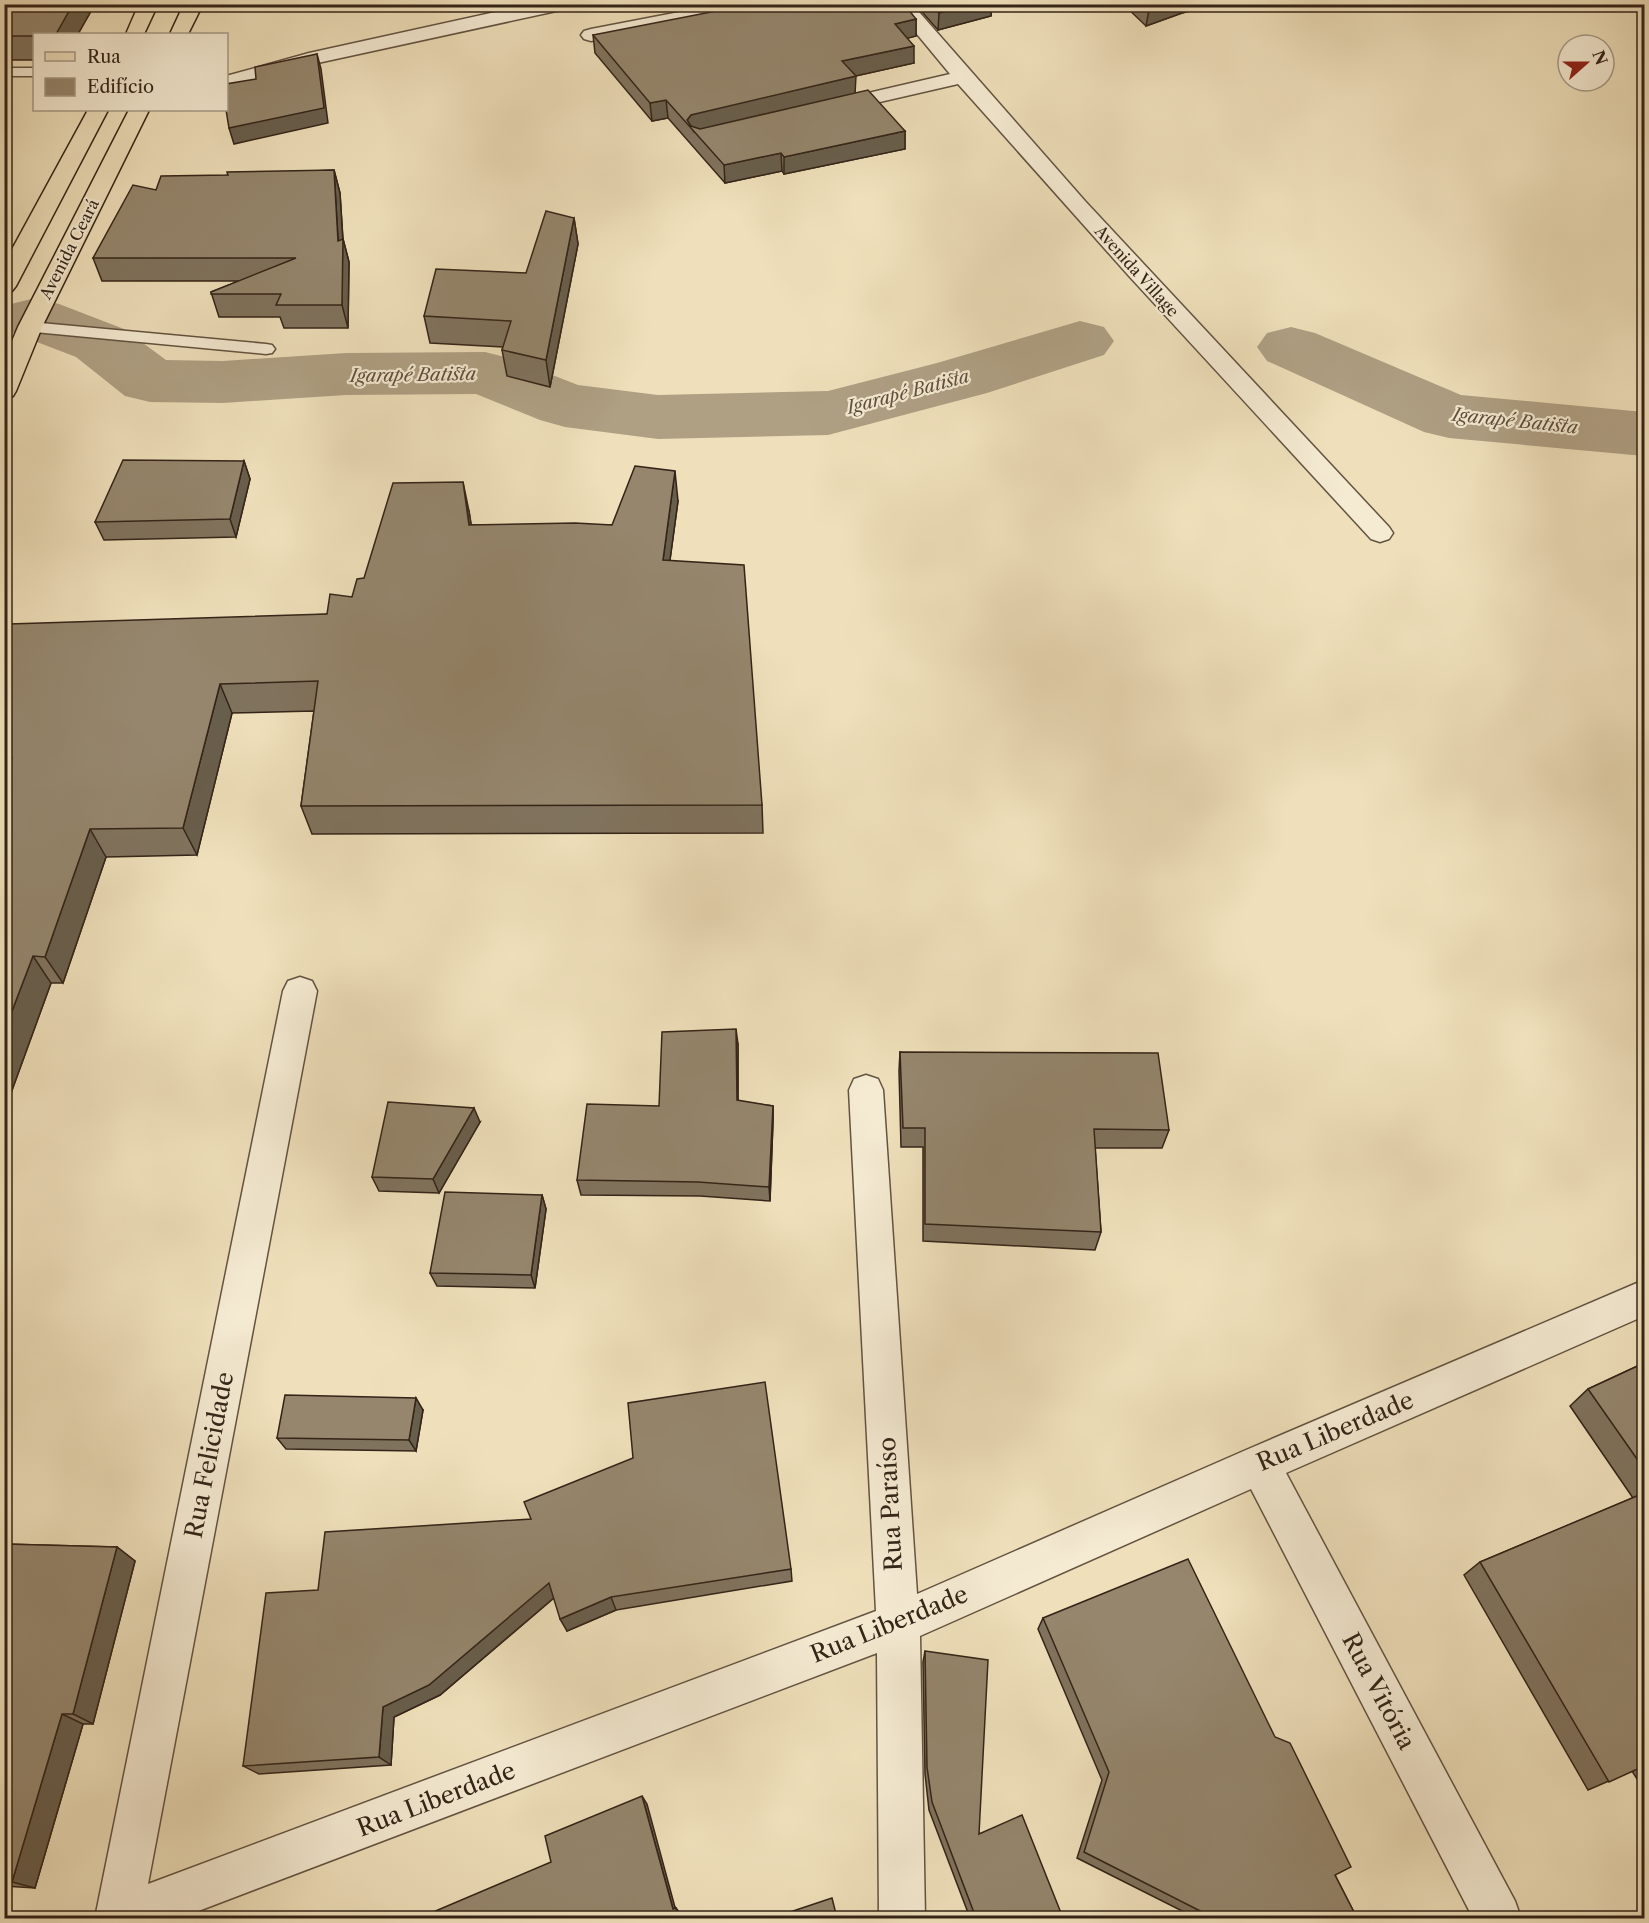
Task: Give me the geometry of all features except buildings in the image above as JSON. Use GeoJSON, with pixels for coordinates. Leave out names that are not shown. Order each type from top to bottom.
{"type":"FeatureCollection","features":[{"type":"Feature","properties":{"kind":"main road"},"geometry":{"type":"LineString","coordinates":[[135,33],[149,4]]}},
{"type":"Feature","properties":{"kind":"main road"},"geometry":{"type":"LineString","coordinates":[[180,33],[194,4]]}},
{"type":"Feature","properties":{"kind":"main road"},"geometry":{"type":"LineString","coordinates":[[4,286],[97,111]]}},
{"type":"Feature","properties":{"kind":"main road","name":"Avenida Ceará"},"geometry":{"type":"LineString","coordinates":[[4,392],[30,327],[139,111]]}},
{"type":"Feature","properties":{"kind":"street"},"geometry":{"type":"LineString","coordinates":[[228,82],[309,59],[561,4]]}},
{"type":"Feature","properties":{"kind":"street"},"geometry":{"type":"LineString","coordinates":[[591,35],[754,4]]}},
{"type":"Feature","properties":{"kind":"street","name":"Avenida Village"},"geometry":{"type":"LineString","coordinates":[[901,4],[962,77],[1171,309],[1380,532]]}},
{"type":"Feature","properties":{"kind":"street"},"geometry":{"type":"LineString","coordinates":[[228,61],[309,59]]}},
{"type":"Feature","properties":{"kind":"street"},"geometry":{"type":"LineString","coordinates":[[814,111],[962,77]]}},
{"type":"Feature","properties":{"kind":"street","name":"Rua Felicidade"},"geometry":{"type":"LineString","coordinates":[[119,1918],[300,991]]}},
{"type":"Feature","properties":{"kind":"street","name":"Rua Paraíso"},"geometry":{"type":"LineString","coordinates":[[866,1090],[898,1624],[902,1918]]}},
{"type":"Feature","properties":{"kind":"street","name":"Rua Liberdade"},"geometry":{"type":"LineString","coordinates":[[119,1918],[898,1624],[1644,1298]]}},
{"type":"Feature","properties":{"kind":"street","name":"Rua Vitória"},"geometry":{"type":"LineString","coordinates":[[1260,1464],[1498,1918]]}},
{"type":"Feature","properties":{"kind":"lane"},"geometry":{"type":"LineString","coordinates":[[4,72],[33,72]]}},
{"type":"Feature","properties":{"kind":"lane"},"geometry":{"type":"LineString","coordinates":[[30,327],[266,349]]}},
{"type":"Feature","properties":{"kind":"waterway","name":"Igarapé Batista"},"geometry":{"type":"LineString","coordinates":[[35,318],[100,343],[150,381],[223,382],[346,374],[485,373],[565,405],[658,417],[828,413],[962,378],[1080,341]]}},
{"type":"Feature","properties":{"kind":"waterway","name":"Igarapé Batista"},"geometry":{"type":"LineString","coordinates":[[1291,347],[1449,416],[1644,434]]}}]}
